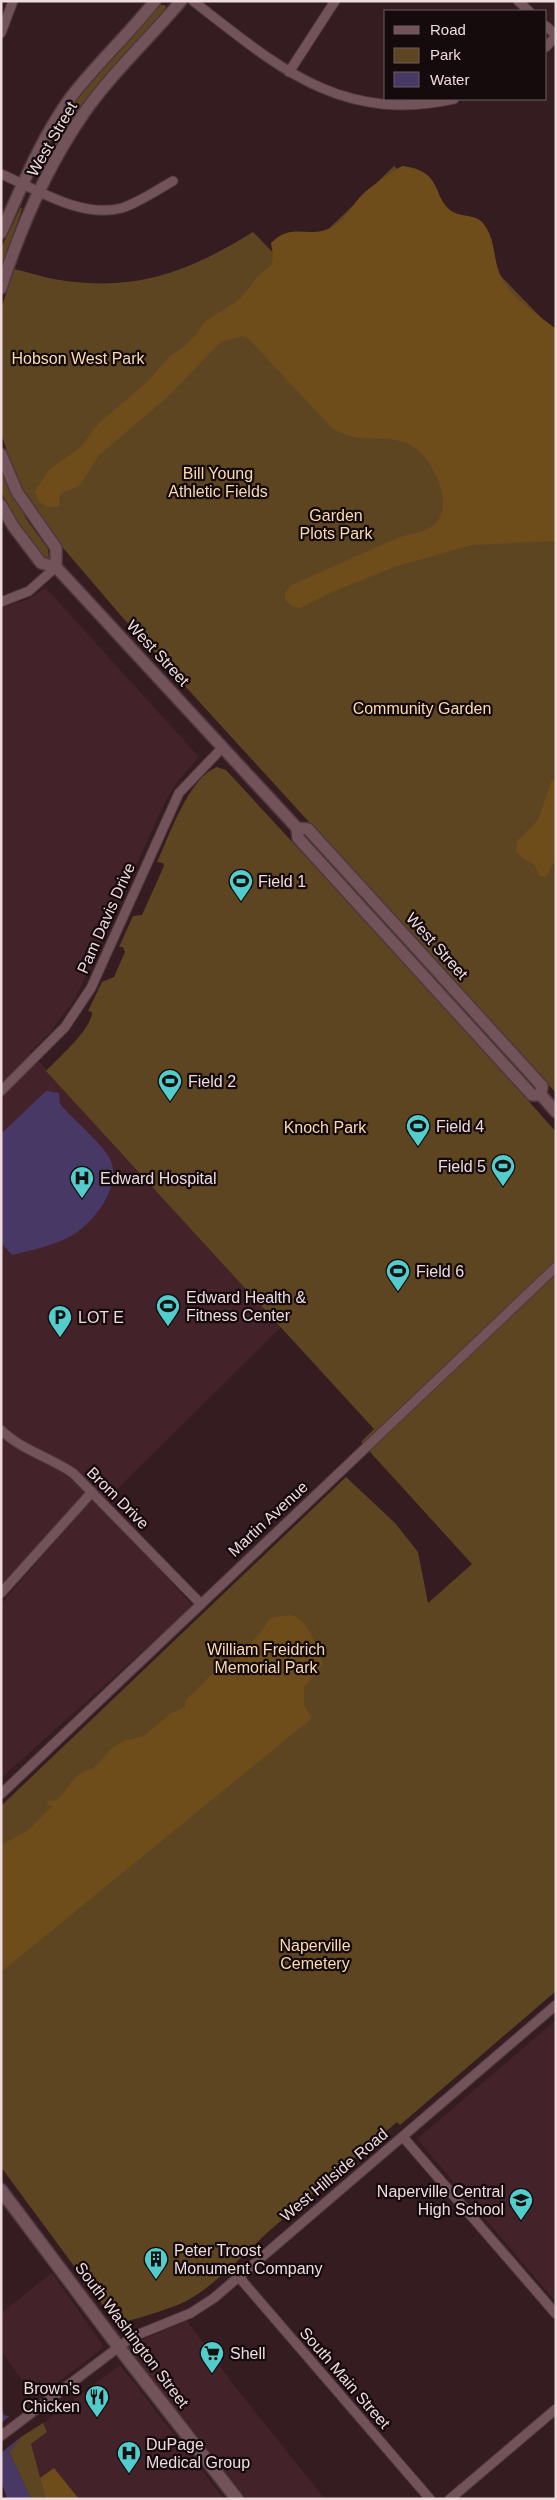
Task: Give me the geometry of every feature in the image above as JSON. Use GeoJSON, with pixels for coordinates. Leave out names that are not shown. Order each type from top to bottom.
{"type":"FeatureCollection","features":[{"type":"Feature","properties":{"kind":"main road","name":"South Washington Street"},"geometry":{"type":"LineString","coordinates":[[1,2190],[238,2499]]}},
{"type":"Feature","properties":{"kind":"street"},"geometry":{"type":"LineString","coordinates":[[1,33],[13,1]]}},
{"type":"Feature","properties":{"kind":"street","name":"West Street"},"geometry":{"type":"LineString","coordinates":[[1,233],[49,131],[71,98],[154,1]]}},
{"type":"Feature","properties":{"kind":"street","name":"West Street"},"geometry":{"type":"LineString","coordinates":[[1,288],[41,191],[72,131],[85,112],[181,1]]}},
{"type":"Feature","properties":{"kind":"street"},"geometry":{"type":"LineString","coordinates":[[193,1],[290,72],[324,90],[358,101],[407,106],[447,100]]}},
{"type":"Feature","properties":{"kind":"street"},"geometry":{"type":"LineString","coordinates":[[290,72],[335,1]]}},
{"type":"Feature","properties":{"kind":"street"},"geometry":{"type":"LineString","coordinates":[[518,1],[528,10]]}},
{"type":"Feature","properties":{"kind":"street"},"geometry":{"type":"LineString","coordinates":[[547,27],[556,36],[547,46]]}},
{"type":"Feature","properties":{"kind":"street"},"geometry":{"type":"LineString","coordinates":[[1,174],[83,208],[108,210],[135,202],[173,181]]}},
{"type":"Feature","properties":{"kind":"street"},"geometry":{"type":"LineString","coordinates":[[1,454],[17,492],[56,548],[56,567],[29,591],[1,602]]}},
{"type":"Feature","properties":{"kind":"street","name":"West Street"},"geometry":{"type":"LineString","coordinates":[[1,505],[13,526],[41,563],[56,567],[297,828],[298,838],[304,845],[532,1095],[541,1095],[556,1112]]}},
{"type":"Feature","properties":{"kind":"street","name":"Pam Davis Drive"},"geometry":{"type":"LineString","coordinates":[[1,1091],[65,1027],[91,988],[179,793],[222,748]]}},
{"type":"Feature","properties":{"kind":"street","name":"Martin Avenue"},"geometry":{"type":"LineString","coordinates":[[1,1794],[556,1267]]}},
{"type":"Feature","properties":{"kind":"street","name":"Brom Drive"},"geometry":{"type":"LineString","coordinates":[[1,1430],[17,1443],[60,1464],[92,1492],[201,1604]]}},
{"type":"Feature","properties":{"kind":"street"},"geometry":{"type":"LineString","coordinates":[[1,1593],[92,1492]]}},
{"type":"Feature","properties":{"kind":"street","name":"West Hillside Road"},"geometry":{"type":"LineString","coordinates":[[1,2436],[119,2346],[148,2329],[191,2313],[214,2298],[556,2006]]}},
{"type":"Feature","properties":{"kind":"street"},"geometry":{"type":"LineString","coordinates":[[403,2137],[556,2314]]}},
{"type":"Feature","properties":{"kind":"street","name":"South Main Street"},"geometry":{"type":"LineString","coordinates":[[238,2276],[430,2499]]}},
{"type":"Feature","properties":{"kind":"street"},"geometry":{"type":"LineString","coordinates":[[450,2499],[556,2409]]}},
{"type":"Feature","properties":{"kind":"shaded area","name":"Edward Hospital"},"geometry":{"type":"Polygon","coordinates":[[[46,588],[199,757],[177,782],[166,800],[75,999],[50,1032],[30,1052],[281,1327],[103,1503],[92,1492],[1,1594],[1,608],[28,599],[46,588]]]}},
{"type":"Feature","properties":{"kind":"shaded area"},"geometry":{"type":"Polygon","coordinates":[[[93,1497],[193,1606],[1,1778],[1,1604],[93,1497]]]}},
{"type":"Feature","properties":{"kind":"shaded area","name":"Naperville Central High School"},"geometry":{"type":"Polygon","coordinates":[[[556,2020],[556,2302],[417,2139],[556,2020]]]}},
{"type":"Feature","properties":{"kind":"shaded area"},"geometry":{"type":"Polygon","coordinates":[[[52,2273],[104,2347],[36,2399],[1,2351],[1,2313],[52,2273]]]}},
{"type":"Feature","properties":{"kind":"shaded area"},"geometry":{"type":"Polygon","coordinates":[[[187,2321],[236,2388],[325,2499],[247,2499],[127,2346],[187,2321]]]}},
{"type":"Feature","properties":{"kind":"shaded area"},"geometry":{"type":"Polygon","coordinates":[[[120,2365],[224,2499],[79,2499],[54,2468],[40,2478],[31,2444],[47,2432],[43,2423],[120,2365]]]}},
{"type":"Feature","properties":{"kind":"green space"},"geometry":{"type":"Polygon","coordinates":[[[159,5],[165,5],[166,10],[43,169],[75,101],[159,5]]]}},
{"type":"Feature","properties":{"kind":"green space","name":"Garden Plots Park"},"geometry":{"type":"Polygon","coordinates":[[[394,166],[556,333],[556,1093],[123,618],[52,535],[30,503],[14,472],[1,433],[1,309],[14,269],[60,280],[92,283],[117,283],[141,280],[186,267],[253,232],[288,268],[394,166]]]}},
{"type":"Feature","properties":{"kind":"green space"},"geometry":{"type":"Polygon","coordinates":[[[402,166],[425,173],[431,179],[446,206],[453,212],[479,219],[482,222],[492,240],[497,266],[503,281],[523,304],[556,329],[556,541],[472,545],[397,566],[332,592],[300,608],[292,606],[285,600],[285,593],[290,586],[398,538],[423,531],[436,523],[441,514],[443,504],[442,493],[439,482],[428,461],[414,447],[394,440],[352,437],[331,427],[248,338],[241,336],[221,342],[165,399],[99,455],[80,485],[62,493],[59,497],[59,506],[50,507],[40,502],[35,491],[50,469],[82,446],[97,425],[147,382],[169,357],[185,346],[197,334],[204,322],[236,302],[257,277],[272,264],[271,243],[287,233],[324,231],[332,227],[346,216],[364,193],[402,166]]]}},
{"type":"Feature","properties":{"kind":"green space"},"geometry":{"type":"Polygon","coordinates":[[[21,207],[22,209],[1,269],[1,248],[21,207]]]}},
{"type":"Feature","properties":{"kind":"green space"},"geometry":{"type":"Polygon","coordinates":[[[1,469],[27,520],[48,549],[49,561],[29,540],[5,501],[1,490],[1,469]]]}},
{"type":"Feature","properties":{"kind":"green space"},"geometry":{"type":"Polygon","coordinates":[[[217,767],[226,770],[450,1013],[556,1132],[556,1991],[400,2125],[397,2122],[269,2231],[210,2285],[188,2300],[174,2306],[116,2323],[1,2167],[1,1806],[346,1477],[395,1523],[418,1552],[428,1603],[472,1564],[361,1442],[374,1429],[46,1071],[81,1035],[91,1019],[92,1012],[88,1011],[102,982],[114,977],[125,952],[123,947],[119,947],[133,916],[142,915],[164,866],[163,863],[157,862],[181,809],[198,782],[217,767]]]}},
{"type":"Feature","properties":{"kind":"green space"},"geometry":{"type":"Polygon","coordinates":[[[556,778],[556,860],[545,877],[540,876],[534,864],[524,859],[516,851],[517,841],[538,820],[552,780],[556,778]]]}},
{"type":"Feature","properties":{"kind":"green space"},"geometry":{"type":"Polygon","coordinates":[[[317,846],[378,914],[377,915],[314,847],[317,846]]]}},
{"type":"Feature","properties":{"kind":"green space"},"geometry":{"type":"Polygon","coordinates":[[[397,937],[399,937],[483,1030],[481,1031],[397,937]]]}},
{"type":"Feature","properties":{"kind":"green space","name":"William Freidrich Memorial Park"},"geometry":{"type":"Polygon","coordinates":[[[291,1615],[307,1628],[323,1664],[304,1687],[304,1706],[312,1718],[1,1972],[1,1845],[27,1831],[53,1806],[48,1805],[47,1801],[57,1800],[76,1777],[93,1769],[113,1747],[124,1741],[144,1736],[170,1714],[185,1707],[186,1700],[211,1675],[231,1663],[261,1632],[270,1618],[291,1615]]]}},
{"type":"Feature","properties":{"kind":"green space"},"geometry":{"type":"Polygon","coordinates":[[[43,2423],[47,2432],[31,2444],[46,2499],[31,2499],[9,2452],[21,2437],[43,2423]]]}},
{"type":"Feature","properties":{"kind":"green space"},"geometry":{"type":"Polygon","coordinates":[[[54,2468],[79,2499],[46,2499],[40,2478],[54,2468]]]}},
{"type":"Feature","properties":{"kind":"water"},"geometry":{"type":"Polygon","coordinates":[[[46,1091],[59,1093],[60,1104],[105,1151],[113,1168],[113,1179],[110,1191],[97,1213],[80,1230],[57,1242],[12,1255],[1,1243],[1,1134],[46,1091]]]}},
{"type":"Feature","properties":{"kind":"water"},"geometry":{"type":"Polygon","coordinates":[[[1,2406],[4,2415],[12,2417],[21,2437],[9,2452],[31,2499],[7,2499],[1,2480],[1,2406]]]}},
{"type":"Feature","properties":{"kind":"pier"},"geometry":{"type":"Polygon","coordinates":[[[11,2415],[22,2428],[23,2435],[1,2453],[1,2423],[11,2415]]]}},
{"type":"Feature","properties":{"kind":"place","name":"Field 1"},"geometry":{"type":"Point","coordinates":[241,902]}},
{"type":"Feature","properties":{"kind":"place","name":"Field 2"},"geometry":{"type":"Point","coordinates":[170,1102]}},
{"type":"Feature","properties":{"kind":"place","name":"Field 4"},"geometry":{"type":"Point","coordinates":[418,1147]}},
{"type":"Feature","properties":{"kind":"place","name":"Field 5"},"geometry":{"type":"Point","coordinates":[503,1187]}},
{"type":"Feature","properties":{"kind":"place","name":"Edward Hospital"},"geometry":{"type":"Point","coordinates":[82,1199]}},
{"type":"Feature","properties":{"kind":"place","name":"Field 6"},"geometry":{"type":"Point","coordinates":[398,1292]}},
{"type":"Feature","properties":{"kind":"place","name":"Edward Health & Fitness Center"},"geometry":{"type":"Point","coordinates":[168,1327]}},
{"type":"Feature","properties":{"kind":"place","name":"LOT E"},"geometry":{"type":"Point","coordinates":[60,1338]}},
{"type":"Feature","properties":{"kind":"place","name":"Naperville Central High School"},"geometry":{"type":"Point","coordinates":[521,2221]}},
{"type":"Feature","properties":{"kind":"place","name":"Peter Troost Monument Company"},"geometry":{"type":"Point","coordinates":[156,2280]}},
{"type":"Feature","properties":{"kind":"place","name":"Shell"},"geometry":{"type":"Point","coordinates":[212,2374]}},
{"type":"Feature","properties":{"kind":"place","name":"Brown's Chicken"},"geometry":{"type":"Point","coordinates":[97,2418]}},
{"type":"Feature","properties":{"kind":"place","name":"DuPage Medical Group"},"geometry":{"type":"Point","coordinates":[129,2474]}},
{"type":"Feature","properties":{"kind":"park label","name":"Hobson West Park"},"geometry":{"type":"Point","coordinates":[78,358]}},
{"type":"Feature","properties":{"kind":"park label","name":"Bill Young Athletic Fields"},"geometry":{"type":"Point","coordinates":[218,482]}},
{"type":"Feature","properties":{"kind":"park label","name":"Community Garden"},"geometry":{"type":"Point","coordinates":[422,708]}},
{"type":"Feature","properties":{"kind":"park label","name":"Knoch Park"},"geometry":{"type":"Point","coordinates":[325,1127]}},
{"type":"Feature","properties":{"kind":"park label","name":"Naperville Cemetery"},"geometry":{"type":"Point","coordinates":[315,1954]}}]}
